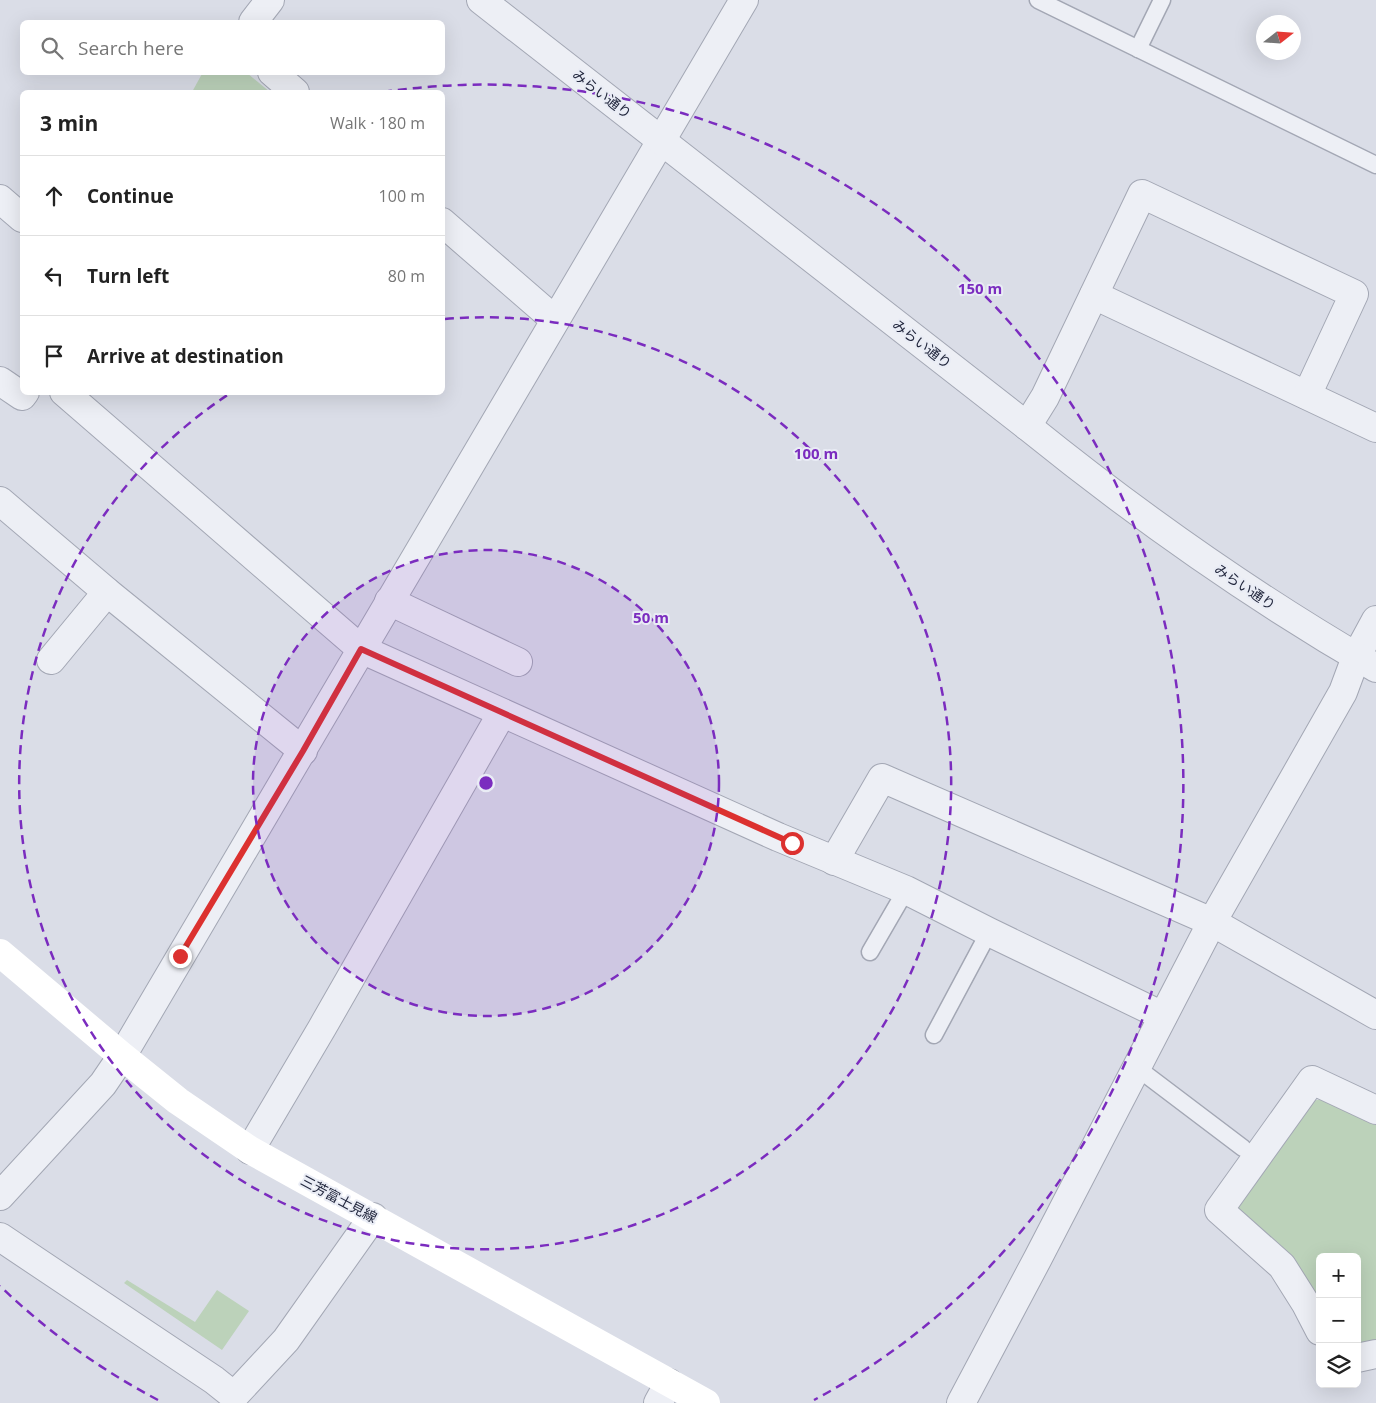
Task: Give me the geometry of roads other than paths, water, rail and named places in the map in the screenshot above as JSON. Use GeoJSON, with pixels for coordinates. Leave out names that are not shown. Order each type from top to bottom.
{"type":"FeatureCollection","features":[{"type":"Feature","properties":{"kind":"main road","name":"三芳富士見線"},"geometry":{"type":"LineString","coordinates":[[0,953],[122,1056],[178,1100],[250,1150],[373,1217],[663,1393],[706,1403]]}},
{"type":"Feature","properties":{"kind":"street"},"geometry":{"type":"LineString","coordinates":[[255,20],[270,0]]}},
{"type":"Feature","properties":{"kind":"street","name":"みらい通り"},"geometry":{"type":"LineString","coordinates":[[481,0],[1092,478],[1187,547],[1280,610],[1366,662]]}},
{"type":"Feature","properties":{"kind":"street"},"geometry":{"type":"LineString","coordinates":[[0,1196],[104,1084],[122,1056],[744,0]]}},
{"type":"Feature","properties":{"kind":"street"},"geometry":{"type":"LineString","coordinates":[[275,75],[293,90]]}},
{"type":"Feature","properties":{"kind":"street"},"geometry":{"type":"LineString","coordinates":[[1027,426],[1044,397],[1142,194],[1354,294],[1307,395]]}},
{"type":"Feature","properties":{"kind":"street"},"geometry":{"type":"LineString","coordinates":[[0,199],[20,216]]}},
{"type":"Feature","properties":{"kind":"street"},"geometry":{"type":"LineString","coordinates":[[445,225],[555,320]]}},
{"type":"Feature","properties":{"kind":"street"},"geometry":{"type":"LineString","coordinates":[[1094,295],[1376,428]]}},
{"type":"Feature","properties":{"kind":"street"},"geometry":{"type":"LineString","coordinates":[[0,381],[20,395]]}},
{"type":"Feature","properties":{"kind":"street"},"geometry":{"type":"LineString","coordinates":[[67,395],[361,649],[834,861],[906,890],[1163,1016]]}},
{"type":"Feature","properties":{"kind":"street"},"geometry":{"type":"LineString","coordinates":[[0,501],[107,592],[303,751]]}},
{"type":"Feature","properties":{"kind":"street"},"geometry":{"type":"LineString","coordinates":[[51,660],[107,592]]}},
{"type":"Feature","properties":{"kind":"street"},"geometry":{"type":"LineString","coordinates":[[389,601],[518,662]]}},
{"type":"Feature","properties":{"kind":"street"},"geometry":{"type":"LineString","coordinates":[[961,1403],[1025,1284],[1212,922],[1343,692],[1366,662],[1376,620]]}},
{"type":"Feature","properties":{"kind":"street"},"geometry":{"type":"LineString","coordinates":[[250,1150],[502,713]]}},
{"type":"Feature","properties":{"kind":"street"},"geometry":{"type":"LineString","coordinates":[[834,861],[882,778],[1212,922],[1376,1015]]}},
{"type":"Feature","properties":{"kind":"street"},"geometry":{"type":"LineString","coordinates":[[1316,1323],[1282,1266],[1219,1210],[1312,1080],[1376,1110]]}},
{"type":"Feature","properties":{"kind":"street"},"geometry":{"type":"LineString","coordinates":[[0,1237],[214,1380],[234,1396],[286,1340],[373,1217]]}},
{"type":"Feature","properties":{"kind":"street"},"geometry":{"type":"LineString","coordinates":[[1361,1357],[1376,1354]]}},
{"type":"Feature","properties":{"kind":"lane"},"geometry":{"type":"LineString","coordinates":[[1038,0],[1376,165]]}},
{"type":"Feature","properties":{"kind":"lane"},"geometry":{"type":"LineString","coordinates":[[1138,49],[1162,0]]}},
{"type":"Feature","properties":{"kind":"lane"},"geometry":{"type":"LineString","coordinates":[[870,952],[906,890]]}},
{"type":"Feature","properties":{"kind":"lane"},"geometry":{"type":"LineString","coordinates":[[934,1034],[989,932]]}},
{"type":"Feature","properties":{"kind":"lane"},"geometry":{"type":"LineString","coordinates":[[1136,1067],[1243,1148]]}}]}
